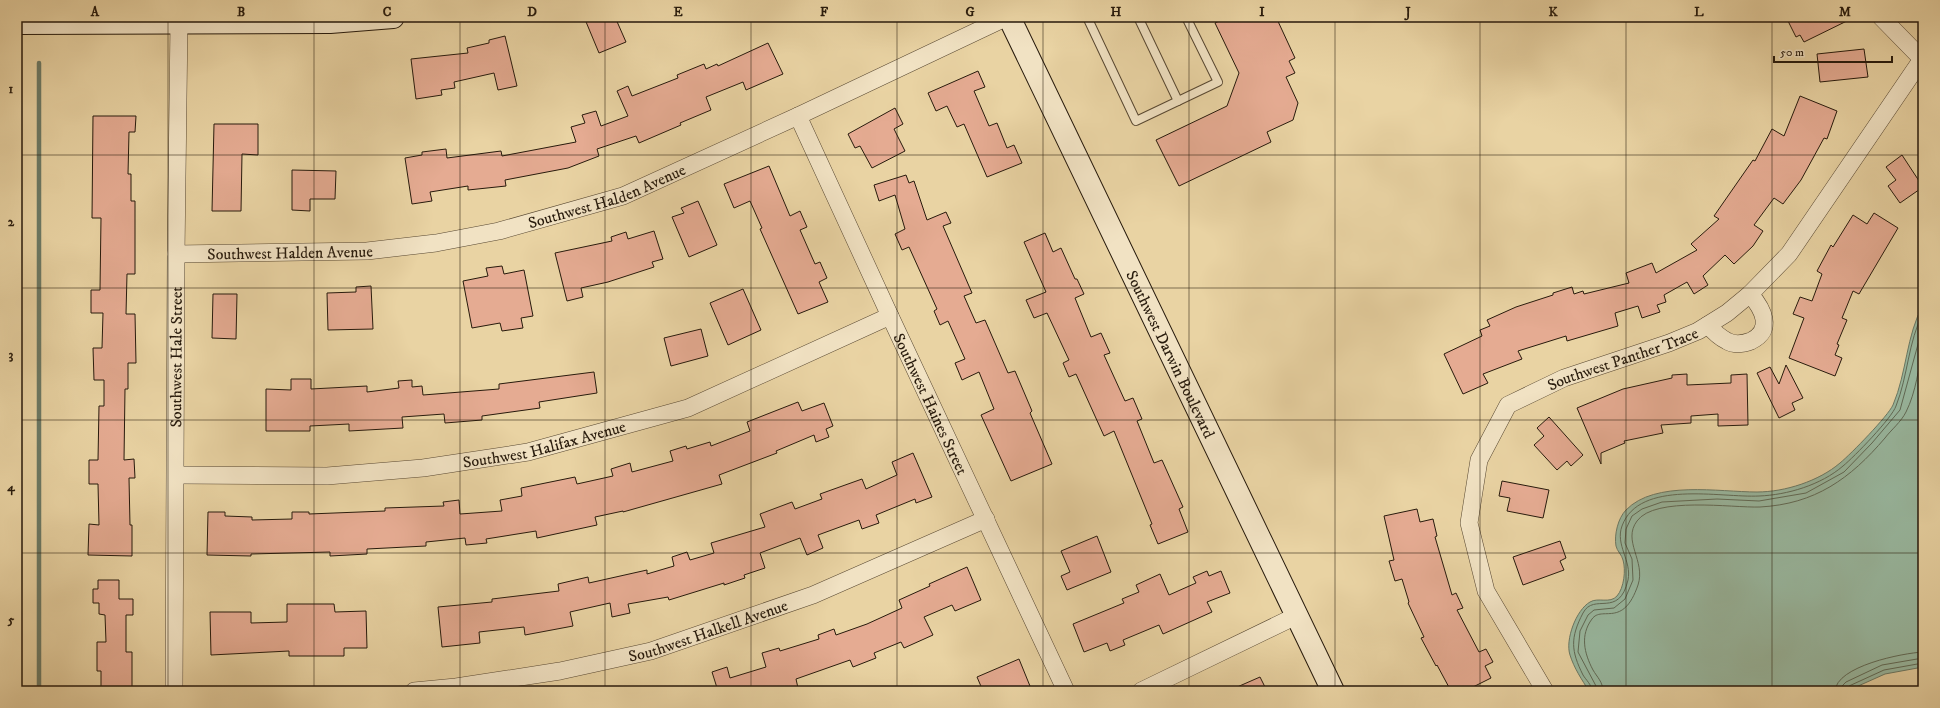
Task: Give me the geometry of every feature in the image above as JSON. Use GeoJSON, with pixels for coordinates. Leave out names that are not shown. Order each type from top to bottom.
{"type":"FeatureCollection","features":[{"type":"Feature","properties":{"kind":"street"},"geometry":{"type":"LineString","coordinates":[[17,23],[179,20],[330,22],[394,17]]}},
{"type":"Feature","properties":{"kind":"street","name":"Southwest Halden Avenue"},"geometry":{"type":"LineString","coordinates":[[176,254],[367,251],[436,243],[499,231],[623,196],[798,116],[1008,17]]}},
{"type":"Feature","properties":{"kind":"street","name":"Southwest Darwin Boulevard"},"geometry":{"type":"LineString","coordinates":[[1008,17],[1298,615],[1333,691]]}},
{"type":"Feature","properties":{"kind":"street"},"geometry":{"type":"LineString","coordinates":[[1881,17],[1922,60]]}},
{"type":"Feature","properties":{"kind":"street","name":"Southwest Hale Street"},"geometry":{"type":"LineString","coordinates":[[174,691],[176,254],[179,20]]}},
{"type":"Feature","properties":{"kind":"street","name":"Southwest Panther Trace"},"geometry":{"type":"LineString","coordinates":[[1545,691],[1486,591],[1470,523],[1480,460],[1508,405],[1564,378],[1669,343],[1708,325],[1750,294],[1789,254],[1922,60]]}},
{"type":"Feature","properties":{"kind":"street","name":"Southwest Haines Street"},"geometry":{"type":"LineString","coordinates":[[798,116],[1066,691]]}},
{"type":"Feature","properties":{"kind":"street"},"geometry":{"type":"LineString","coordinates":[[1708,325],[1716,334],[1732,343],[1738,344],[1757,338],[1764,331],[1765,324],[1762,312],[1750,294]]}},
{"type":"Feature","properties":{"kind":"street","name":"Southwest Halifax Avenue"},"geometry":{"type":"LineString","coordinates":[[176,475],[327,476],[423,468],[528,452],[688,408],[890,316]]}},
{"type":"Feature","properties":{"kind":"street","name":"Southwest Halkell Avenue"},"geometry":{"type":"LineString","coordinates":[[414,691],[456,687],[560,671],[650,651],[813,595],[986,519]]}},
{"type":"Feature","properties":{"kind":"street"},"geometry":{"type":"LineString","coordinates":[[1142,691],[1298,615]]}},
{"type":"Feature","properties":{"kind":"lane"},"geometry":{"type":"LineString","coordinates":[[1087,17],[1136,121],[1218,82],[1186,17]]}},
{"type":"Feature","properties":{"kind":"lane"},"geometry":{"type":"LineString","coordinates":[[1138,17],[1178,101]]}},
{"type":"Feature","properties":{"kind":"water"},"geometry":{"type":"Polygon","coordinates":[[[1923,305],[1923,667],[1885,674],[1847,691],[1589,691],[1576,669],[1570,655],[1570,634],[1576,618],[1585,606],[1590,602],[1597,600],[1611,600],[1619,593],[1624,579],[1624,564],[1617,548],[1616,537],[1617,527],[1623,513],[1638,501],[1653,495],[1670,491],[1706,490],[1757,492],[1779,490],[1790,488],[1812,480],[1832,469],[1869,435],[1893,405],[1898,392],[1913,329],[1923,305]]]}},
{"type":"Feature","properties":{"kind":"building"},"geometry":{"type":"Polygon","coordinates":[[[584,17],[615,17],[626,42],[599,53],[584,17]]]}},
{"type":"Feature","properties":{"kind":"building"},"geometry":{"type":"Polygon","coordinates":[[[1227,17],[1276,17],[1295,58],[1289,61],[1295,73],[1286,77],[1298,103],[1293,120],[1267,132],[1271,142],[1179,186],[1156,140],[1227,106],[1239,73],[1215,23],[1227,17]]]}},
{"type":"Feature","properties":{"kind":"building"},"geometry":{"type":"Polygon","coordinates":[[[1786,17],[1855,17],[1804,42],[1800,35],[1796,37],[1786,17]]]}},
{"type":"Feature","properties":{"kind":"building"},"geometry":{"type":"Polygon","coordinates":[[[505,36],[517,86],[498,90],[494,73],[454,82],[455,88],[441,90],[442,95],[416,99],[411,59],[468,53],[467,48],[489,43],[489,40],[505,36]]]}},
{"type":"Feature","properties":{"kind":"building"},"geometry":{"type":"Polygon","coordinates":[[[768,43],[783,74],[746,90],[743,82],[706,97],[711,110],[680,123],[681,125],[639,143],[636,136],[597,149],[599,156],[568,168],[505,180],[506,186],[468,190],[468,186],[430,192],[432,201],[412,204],[405,158],[422,155],[422,152],[446,149],[447,158],[501,151],[502,156],[576,142],[571,127],[585,123],[582,115],[596,111],[601,126],[628,116],[617,91],[628,86],[632,96],[678,78],[677,75],[704,64],[706,69],[717,64],[718,66],[768,43]]]}},
{"type":"Feature","properties":{"kind":"building"},"geometry":{"type":"Polygon","coordinates":[[[1864,49],[1868,77],[1820,82],[1817,54],[1864,49]]]}},
{"type":"Feature","properties":{"kind":"building"},"geometry":{"type":"Polygon","coordinates":[[[978,71],[985,87],[974,91],[989,126],[997,123],[1007,148],[1014,145],[1022,163],[987,177],[964,124],[957,127],[947,106],[936,111],[928,93],[978,71]]]}},
{"type":"Feature","properties":{"kind":"building"},"geometry":{"type":"Polygon","coordinates":[[[1800,96],[1837,111],[1827,139],[1824,138],[1801,180],[1783,204],[1774,198],[1754,225],[1763,231],[1753,246],[1734,264],[1725,255],[1703,276],[1708,285],[1694,294],[1687,282],[1664,295],[1666,302],[1657,305],[1660,312],[1642,318],[1638,306],[1615,313],[1618,326],[1567,341],[1566,336],[1518,351],[1522,359],[1483,374],[1488,383],[1463,394],[1444,354],[1482,336],[1480,330],[1490,326],[1487,320],[1516,307],[1572,287],[1574,294],[1583,291],[1584,294],[1629,283],[1626,273],[1652,263],[1656,273],[1697,250],[1691,244],[1719,219],[1714,216],[1753,160],[1755,161],[1772,129],[1784,136],[1800,96]]]}},
{"type":"Feature","properties":{"kind":"building"},"geometry":{"type":"Polygon","coordinates":[[[895,108],[903,124],[894,129],[905,151],[872,168],[860,146],[855,148],[848,134],[895,108]]]}},
{"type":"Feature","properties":{"kind":"building"},"geometry":{"type":"Polygon","coordinates":[[[93,116],[136,116],[135,132],[129,132],[128,174],[131,174],[131,201],[135,201],[135,274],[127,274],[126,314],[135,314],[136,363],[128,363],[128,389],[125,389],[124,460],[134,459],[135,478],[129,478],[132,556],[88,555],[89,524],[99,525],[98,484],[89,484],[89,460],[98,460],[99,406],[104,406],[104,380],[94,380],[93,348],[102,348],[103,313],[91,313],[91,290],[100,290],[101,218],[92,218],[93,116]]]}},
{"type":"Feature","properties":{"kind":"building"},"geometry":{"type":"Polygon","coordinates":[[[214,124],[258,124],[258,155],[242,154],[241,211],[212,211],[214,124]]]}},
{"type":"Feature","properties":{"kind":"building"},"geometry":{"type":"Polygon","coordinates":[[[1902,155],[1923,187],[1900,203],[1888,186],[1896,180],[1886,167],[1902,155]]]}},
{"type":"Feature","properties":{"kind":"building"},"geometry":{"type":"Polygon","coordinates":[[[769,166],[790,216],[800,211],[807,227],[800,230],[815,264],[820,262],[827,278],[819,282],[828,302],[798,314],[760,229],[762,228],[750,201],[734,208],[724,184],[769,166]]]}},
{"type":"Feature","properties":{"kind":"building"},"geometry":{"type":"Polygon","coordinates":[[[292,170],[336,171],[335,199],[310,199],[310,211],[292,210],[292,170]]]}},
{"type":"Feature","properties":{"kind":"building"},"geometry":{"type":"Polygon","coordinates":[[[906,175],[909,183],[914,181],[927,220],[946,212],[951,223],[943,226],[972,293],[964,296],[976,323],[985,320],[1008,373],[1015,371],[1032,411],[1030,413],[1052,464],[1011,481],[981,415],[994,409],[979,372],[962,380],[955,363],[965,359],[948,321],[940,325],[934,311],[937,309],[909,247],[902,250],[895,234],[905,229],[895,195],[879,201],[874,185],[906,175]]]}},
{"type":"Feature","properties":{"kind":"building"},"geometry":{"type":"Polygon","coordinates":[[[698,201],[717,245],[689,257],[672,217],[684,213],[681,208],[698,201]]]}},
{"type":"Feature","properties":{"kind":"building"},"geometry":{"type":"Polygon","coordinates":[[[1874,213],[1898,228],[1859,294],[1853,291],[1842,318],[1847,320],[1837,344],[1839,345],[1835,355],[1842,358],[1835,376],[1789,358],[1804,318],[1793,314],[1800,297],[1812,301],[1822,274],[1817,271],[1831,245],[1833,247],[1853,215],[1867,224],[1874,213]]]}},
{"type":"Feature","properties":{"kind":"building"},"geometry":{"type":"Polygon","coordinates":[[[654,231],[663,259],[652,262],[654,267],[608,282],[581,288],[583,297],[567,301],[555,253],[612,241],[611,237],[626,232],[628,239],[654,231]]]}},
{"type":"Feature","properties":{"kind":"building"},"geometry":{"type":"Polygon","coordinates":[[[1045,233],[1053,252],[1061,248],[1075,279],[1077,279],[1084,294],[1075,298],[1091,337],[1101,333],[1110,353],[1104,355],[1125,401],[1133,398],[1142,419],[1137,421],[1154,463],[1162,460],[1183,507],[1179,509],[1188,532],[1158,544],[1150,525],[1152,524],[1114,431],[1104,436],[1076,374],[1069,377],[1063,363],[1069,360],[1047,313],[1034,318],[1026,300],[1046,292],[1024,242],[1045,233]]]}},
{"type":"Feature","properties":{"kind":"building"},"geometry":{"type":"Polygon","coordinates":[[[502,266],[504,274],[524,270],[533,316],[521,318],[523,328],[502,331],[500,323],[472,328],[463,281],[488,276],[486,268],[502,266]]]}},
{"type":"Feature","properties":{"kind":"building"},"geometry":{"type":"Polygon","coordinates":[[[371,286],[373,329],[328,330],[327,293],[356,292],[356,287],[371,286]]]}},
{"type":"Feature","properties":{"kind":"building"},"geometry":{"type":"Polygon","coordinates":[[[743,289],[761,330],[728,345],[710,303],[743,289]]]}},
{"type":"Feature","properties":{"kind":"building"},"geometry":{"type":"Polygon","coordinates":[[[213,294],[237,294],[236,339],[212,338],[213,294]]]}},
{"type":"Feature","properties":{"kind":"building"},"geometry":{"type":"Polygon","coordinates":[[[701,329],[708,356],[671,366],[664,338],[701,329]]]}},
{"type":"Feature","properties":{"kind":"building"},"geometry":{"type":"Polygon","coordinates":[[[1786,365],[1803,398],[1792,403],[1795,410],[1779,418],[1757,373],[1770,367],[1779,384],[1786,365]]]}},
{"type":"Feature","properties":{"kind":"building"},"geometry":{"type":"Polygon","coordinates":[[[594,372],[597,393],[539,402],[540,408],[482,416],[482,420],[445,423],[444,414],[402,417],[403,428],[349,431],[349,424],[310,426],[310,431],[266,431],[266,389],[291,390],[291,379],[311,379],[311,389],[367,386],[367,392],[399,388],[398,381],[412,380],[412,387],[422,386],[423,395],[499,389],[499,384],[594,372]]]}},
{"type":"Feature","properties":{"kind":"building"},"geometry":{"type":"Polygon","coordinates":[[[1687,374],[1687,385],[1731,383],[1731,375],[1747,374],[1748,425],[1718,426],[1718,414],[1691,416],[1691,423],[1661,425],[1663,433],[1624,441],[1625,443],[1601,453],[1601,464],[1577,408],[1623,389],[1672,378],[1672,375],[1687,374]]]}},
{"type":"Feature","properties":{"kind":"building"},"geometry":{"type":"Polygon","coordinates":[[[798,402],[802,411],[824,403],[833,426],[826,429],[829,437],[816,442],[814,435],[776,451],[777,453],[719,475],[722,484],[623,512],[595,517],[597,525],[537,538],[536,531],[486,539],[487,543],[466,545],[465,538],[426,542],[426,546],[367,549],[367,554],[330,556],[330,552],[251,554],[251,556],[207,555],[208,512],[225,512],[225,516],[252,517],[252,520],[292,519],[292,512],[309,512],[309,514],[385,511],[385,508],[444,506],[443,502],[459,500],[460,514],[502,511],[500,500],[522,496],[521,488],[575,477],[577,484],[613,476],[611,469],[630,463],[632,472],[673,461],[670,451],[686,446],[687,449],[710,442],[711,446],[750,431],[747,422],[798,402]]]}},
{"type":"Feature","properties":{"kind":"building"},"geometry":{"type":"Polygon","coordinates":[[[1549,417],[1583,455],[1571,466],[1567,461],[1557,470],[1534,445],[1544,436],[1537,428],[1549,417]]]}},
{"type":"Feature","properties":{"kind":"building"},"geometry":{"type":"Polygon","coordinates":[[[913,453],[932,497],[916,503],[915,499],[876,515],[879,523],[862,529],[859,520],[818,535],[823,548],[807,555],[800,538],[760,553],[765,568],[744,575],[745,578],[724,585],[724,583],[669,600],[668,597],[628,604],[630,613],[612,617],[610,603],[570,612],[573,626],[525,635],[524,627],[479,632],[480,643],[442,647],[438,607],[492,602],[492,599],[559,591],[558,584],[588,577],[589,583],[647,570],[647,574],[674,566],[672,557],[687,552],[690,560],[714,553],[711,543],[765,527],[760,514],[792,502],[795,509],[822,499],[820,494],[862,479],[866,489],[897,475],[892,462],[913,453]]]}},
{"type":"Feature","properties":{"kind":"building"},"geometry":{"type":"Polygon","coordinates":[[[1502,481],[1549,490],[1543,518],[1507,511],[1510,498],[1499,496],[1502,481]]]}},
{"type":"Feature","properties":{"kind":"building"},"geometry":{"type":"Polygon","coordinates":[[[1417,509],[1420,522],[1433,519],[1437,536],[1435,537],[1452,595],[1456,593],[1463,608],[1457,610],[1479,652],[1486,649],[1493,662],[1485,666],[1491,678],[1465,691],[1451,691],[1437,665],[1436,666],[1421,638],[1424,637],[1408,603],[1409,602],[1402,579],[1395,581],[1389,561],[1394,560],[1384,516],[1417,509]]]}},
{"type":"Feature","properties":{"kind":"building"},"geometry":{"type":"Polygon","coordinates":[[[1097,536],[1111,572],[1067,590],[1061,576],[1070,572],[1061,551],[1097,536]]]}},
{"type":"Feature","properties":{"kind":"building"},"geometry":{"type":"Polygon","coordinates":[[[1560,541],[1566,558],[1560,561],[1564,570],[1523,585],[1513,557],[1560,541]]]}},
{"type":"Feature","properties":{"kind":"building"},"geometry":{"type":"Polygon","coordinates":[[[967,567],[981,600],[955,611],[952,605],[924,617],[933,635],[904,648],[901,642],[874,653],[876,658],[853,667],[850,660],[796,679],[798,688],[788,691],[718,691],[712,672],[727,667],[730,678],[766,667],[762,653],[779,648],[780,651],[819,639],[818,635],[834,629],[836,635],[867,624],[902,608],[899,600],[930,586],[929,584],[967,567]]]}},
{"type":"Feature","properties":{"kind":"building"},"geometry":{"type":"Polygon","coordinates":[[[1207,571],[1209,576],[1221,571],[1230,593],[1207,602],[1212,612],[1163,634],[1159,625],[1123,640],[1125,645],[1110,651],[1107,643],[1084,652],[1073,624],[1124,603],[1122,599],[1139,592],[1136,585],[1160,574],[1169,595],[1196,583],[1193,577],[1207,571]]]}},
{"type":"Feature","properties":{"kind":"building"},"geometry":{"type":"Polygon","coordinates":[[[98,580],[119,580],[119,599],[133,599],[133,615],[126,615],[126,652],[132,652],[132,691],[101,691],[101,671],[97,671],[97,642],[106,642],[105,615],[99,614],[99,603],[93,603],[93,589],[98,589],[98,580]]]}},
{"type":"Feature","properties":{"kind":"building"},"geometry":{"type":"Polygon","coordinates":[[[287,604],[334,604],[335,612],[366,611],[367,648],[344,648],[344,656],[289,656],[289,651],[211,655],[210,612],[251,612],[251,623],[287,622],[287,604]]]}},
{"type":"Feature","properties":{"kind":"building"},"geometry":{"type":"Polygon","coordinates":[[[1019,659],[1032,691],[983,691],[977,677],[1019,659]]]}},
{"type":"Feature","properties":{"kind":"building"},"geometry":{"type":"Polygon","coordinates":[[[1260,677],[1267,691],[1228,691],[1260,677]]]}},
{"type":"Feature","properties":{"kind":"waterway"},"geometry":{"type":"LineString","coordinates":[[39,63],[39,691]]}}]}
